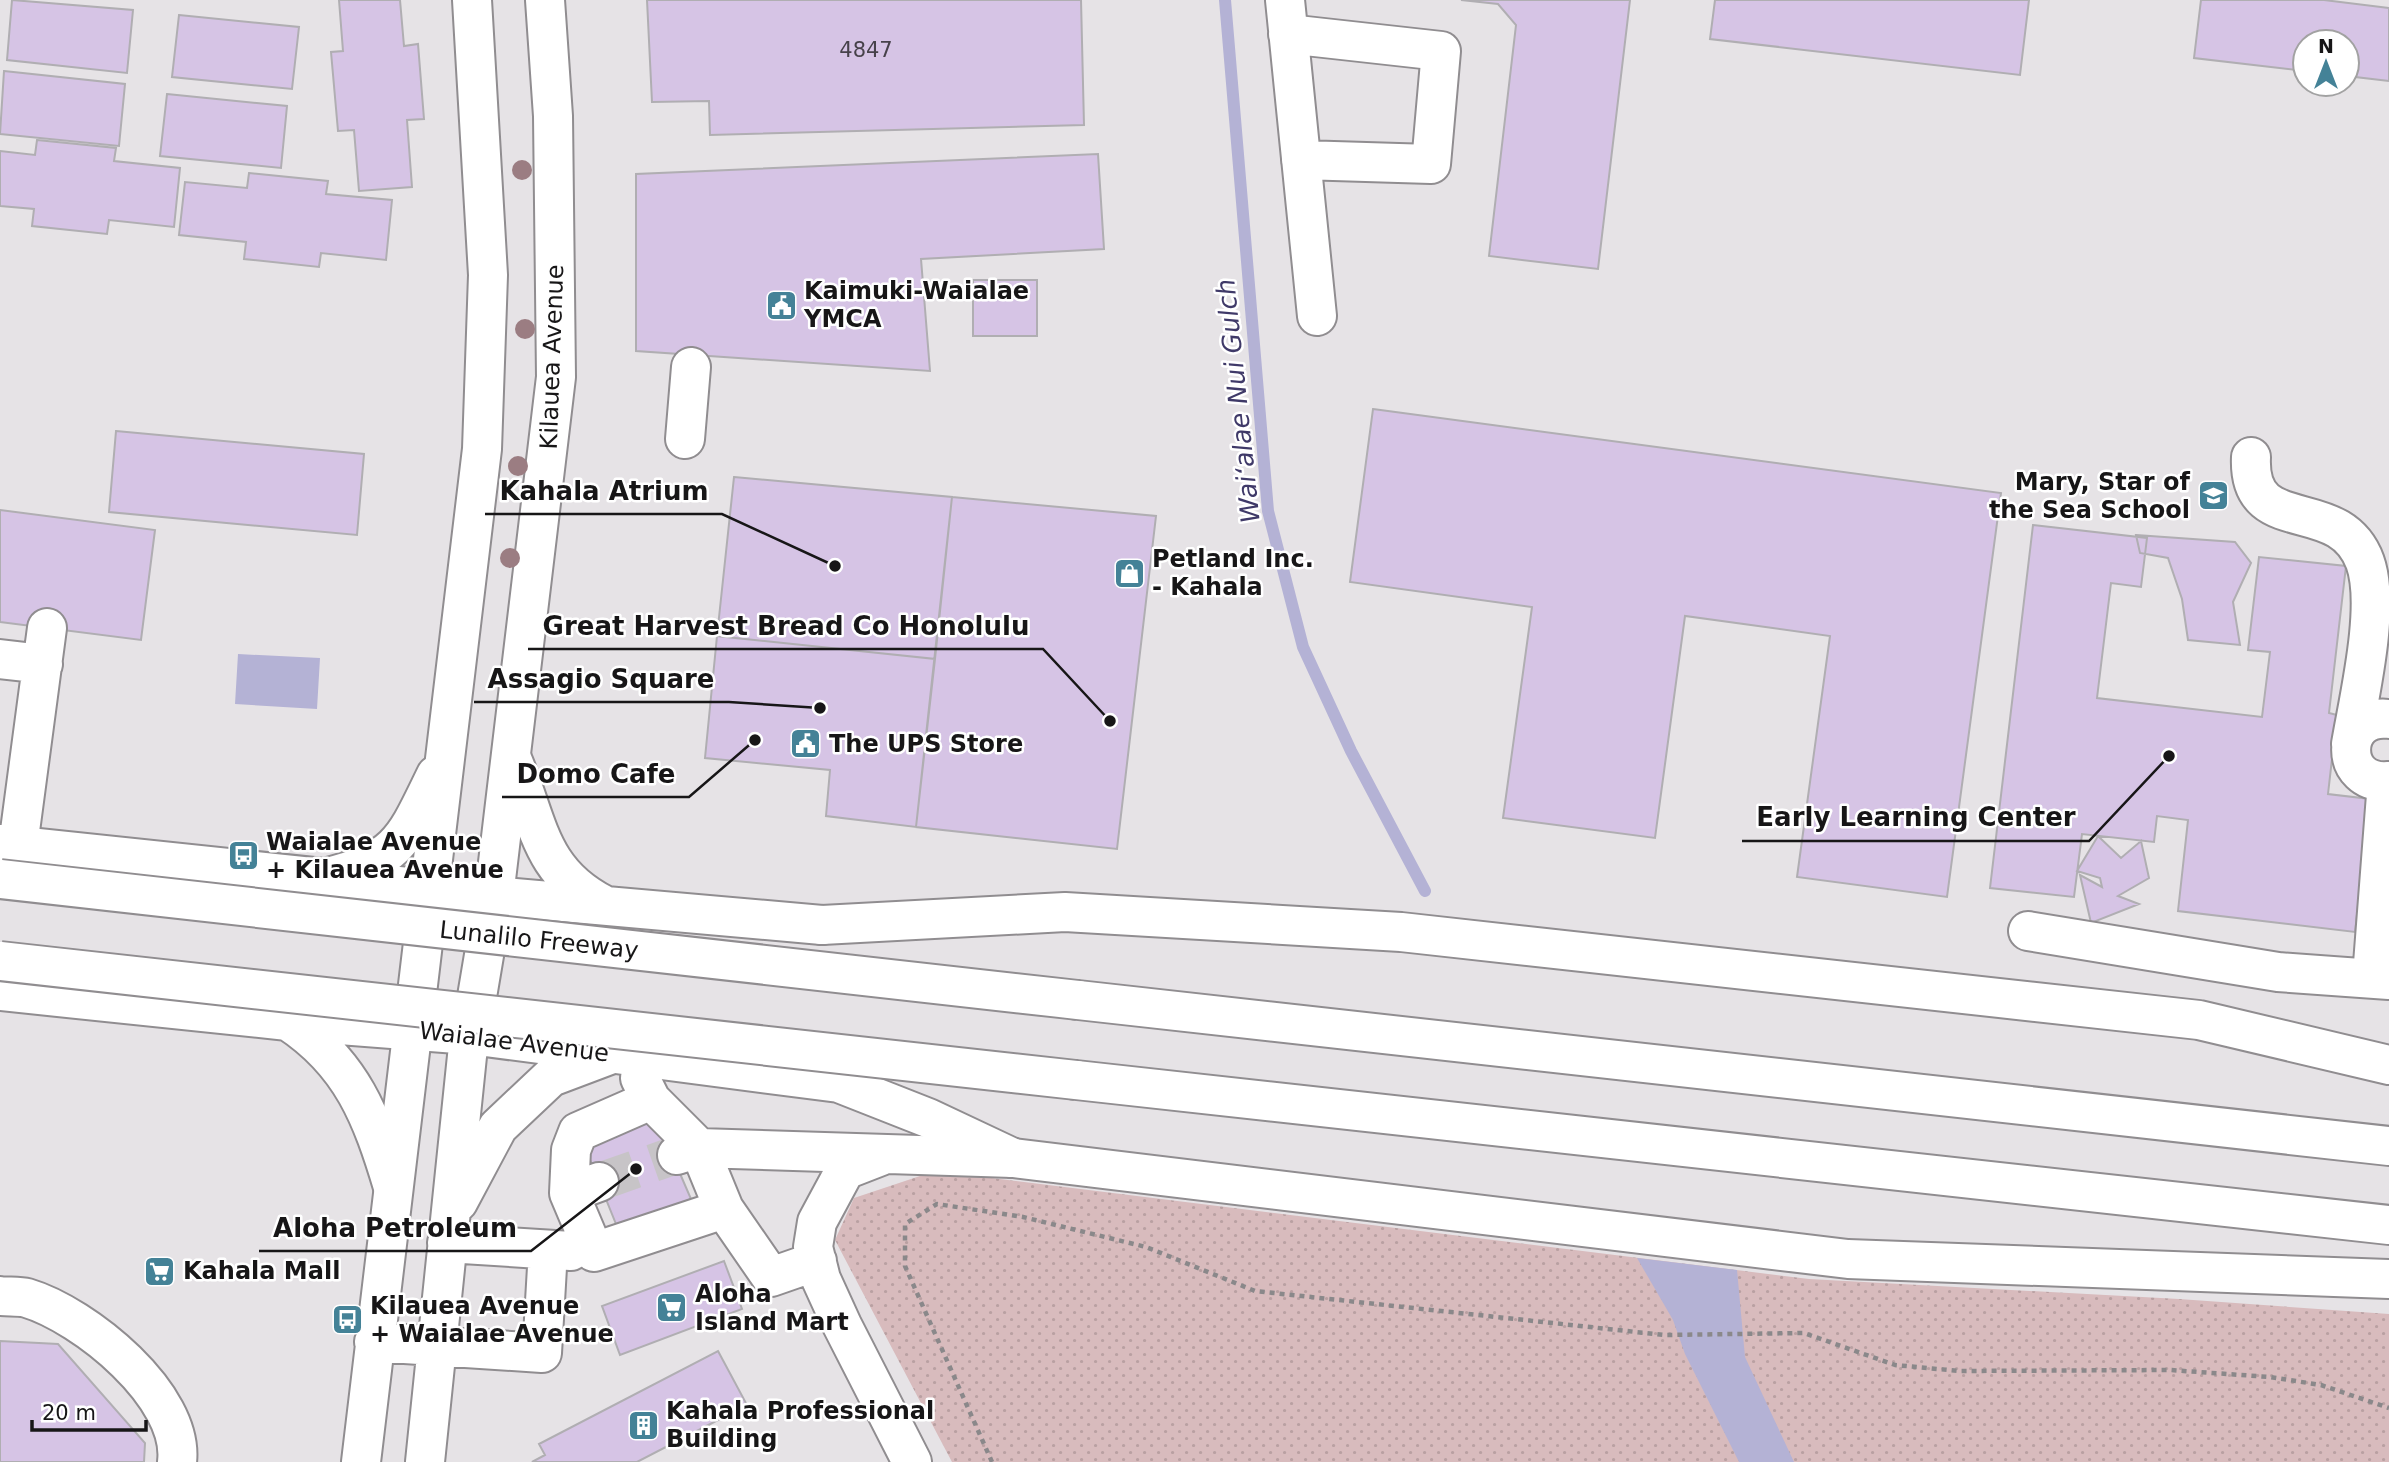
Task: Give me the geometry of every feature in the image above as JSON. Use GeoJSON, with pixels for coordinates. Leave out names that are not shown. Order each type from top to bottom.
{"type":"FeatureCollection","features":[{"type":"Feature","properties":{"kind":"main road"},"geometry":{"type":"LineString","coordinates":[[361,1462],[482,449],[488,275],[472,0]]}},
{"type":"Feature","properties":{"kind":"main road","name":"Kilauea Avenue"},"geometry":{"type":"LineString","coordinates":[[425,1462],[435,1346],[470,1035],[494,896],[512,760],[556,377],[554,116],[545,0]]}},
{"type":"Feature","properties":{"kind":"main road"},"geometry":{"type":"LineString","coordinates":[[1301,160],[1431,164],[1441,51],[1287,17],[1301,160],[1317,316]]}},
{"type":"Feature","properties":{"kind":"main road"},"geometry":{"type":"LineString","coordinates":[[685,439],[691,367]]}},
{"type":"Feature","properties":{"kind":"main road"},"geometry":{"type":"LineString","coordinates":[[2251,457],[2252,485],[2265,502],[2322,520],[2344,532],[2356,545],[2368,572],[2382,679],[2389,699]]}},
{"type":"Feature","properties":{"kind":"main road"},"geometry":{"type":"LineString","coordinates":[[2028,931],[2278,972],[2381,979],[2388,781],[2377,782],[2360,772],[2351,754],[2370,600]]}},
{"type":"Feature","properties":{"kind":"main road"},"geometry":{"type":"LineString","coordinates":[[0,659],[45,646],[15,763],[9,845],[431,887],[494,896],[822,925],[1065,912],[1401,932],[2199,1020],[2389,1065]]}},
{"type":"Feature","properties":{"kind":"main road"},"geometry":{"type":"LineString","coordinates":[[2351,744],[2361,726],[2371,720],[2389,719]]}},
{"type":"Feature","properties":{"kind":"main road"},"geometry":{"type":"LineString","coordinates":[[328,877],[378,861],[393,848],[409,829],[448,751]]}},
{"type":"Feature","properties":{"kind":"main road"},"geometry":{"type":"LineString","coordinates":[[512,760],[546,851],[565,880],[578,892],[606,906]]}},
{"type":"Feature","properties":{"kind":"main road","name":"Lunalilo Freeway"},"geometry":{"type":"LineString","coordinates":[[0,879],[2389,1146]]}},
{"type":"Feature","properties":{"kind":"main road"},"geometry":{"type":"LineString","coordinates":[[0,961],[2389,1225]]}},
{"type":"Feature","properties":{"kind":"main road","name":"Waialae Avenue"},"geometry":{"type":"LineString","coordinates":[[0,991],[288,1021],[470,1035],[839,1083],[928,1118],[1013,1158]]}},
{"type":"Feature","properties":{"kind":"main road"},"geometry":{"type":"LineString","coordinates":[[288,1021],[317,1040],[332,1055],[359,1097],[376,1134],[393,1187]]}},
{"type":"Feature","properties":{"kind":"main road"},"geometry":{"type":"LineString","coordinates":[[724,1209],[594,1252],[548,1250],[448,1231],[498,1127],[551,1077],[620,1055],[771,1276],[817,1261]]}},
{"type":"Feature","properties":{"kind":"main road"},"geometry":{"type":"LineString","coordinates":[[594,1252],[584,1188],[571,1150],[578,1132],[651,1100]]}},
{"type":"Feature","properties":{"kind":"main road"},"geometry":{"type":"LineString","coordinates":[[686,1152],[1013,1158],[1848,1259],[2389,1279]]}},
{"type":"Feature","properties":{"kind":"main road"},"geometry":{"type":"LineString","coordinates":[[881,1156],[845,1170],[817,1222],[813,1247],[821,1279],[842,1325],[912,1462]]}},
{"type":"Feature","properties":{"kind":"main road"},"geometry":{"type":"LineString","coordinates":[[374,1342],[542,1353],[548,1250]]}},
{"type":"Feature","properties":{"kind":"main road"},"geometry":{"type":"LineString","coordinates":[[0,1296],[26,1298],[73,1321],[128,1361],[163,1402],[178,1449],[177,1462]]}},
{"type":"Feature","properties":{"kind":"path"},"geometry":{"type":"LineString","coordinates":[[992,1462],[905,1266],[905,1224],[937,1204],[1023,1217],[1146,1247],[1255,1291],[1664,1335],[1804,1334],[1895,1365],[1959,1371],[2171,1370],[2270,1377],[2321,1385],[2389,1409]]}},
{"type":"Feature","properties":{"kind":"shaded area"},"geometry":{"type":"Polygon","coordinates":[[[935,1171],[1809,1279],[2179,1299],[2389,1314],[2389,1462],[952,1462],[835,1240],[854,1198],[935,1171]]]}},
{"type":"Feature","properties":{"kind":"water"},"geometry":{"type":"Polygon","coordinates":[[[238,654],[320,658],[317,709],[235,704],[238,654]]]}},
{"type":"Feature","properties":{"kind":"water"},"geometry":{"type":"Polygon","coordinates":[[[1637,1258],[1737,1270],[1745,1357],[1794,1462],[1739,1462],[1685,1354],[1673,1320],[1637,1258]]]}},
{"type":"Feature","properties":{"kind":"building"},"geometry":{"type":"Polygon","coordinates":[[[12,0],[133,10],[127,73],[7,60],[12,0]]]}},
{"type":"Feature","properties":{"kind":"building"},"geometry":{"type":"Polygon","coordinates":[[[339,0],[400,0],[404,46],[418,44],[424,119],[407,120],[412,187],[359,191],[354,130],[338,131],[331,52],[343,51],[339,0]]]}},
{"type":"Feature","properties":{"kind":"building"},"geometry":{"type":"Polygon","coordinates":[[[647,0],[1081,0],[1084,125],[710,135],[709,101],[652,102],[647,0]]]}},
{"type":"Feature","properties":{"kind":"building"},"geometry":{"type":"Polygon","coordinates":[[[1461,0],[1630,0],[1598,269],[1489,256],[1516,25],[1498,4],[1461,0]]]}},
{"type":"Feature","properties":{"kind":"building"},"geometry":{"type":"Polygon","coordinates":[[[1715,0],[2029,0],[2020,75],[1710,39],[1715,0]]]}},
{"type":"Feature","properties":{"kind":"building"},"geometry":{"type":"Polygon","coordinates":[[[2201,0],[2324,0],[2389,8],[2389,81],[2361,78],[2361,28],[2291,28],[2291,69],[2194,58],[2201,0]]]}},
{"type":"Feature","properties":{"kind":"building"},"geometry":{"type":"Polygon","coordinates":[[[179,15],[299,27],[292,89],[172,77],[179,15]]]}},
{"type":"Feature","properties":{"kind":"building"},"geometry":{"type":"Polygon","coordinates":[[[4,71],[125,84],[119,146],[0,134],[4,71]]]}},
{"type":"Feature","properties":{"kind":"building"},"geometry":{"type":"Polygon","coordinates":[[[167,94],[287,106],[281,168],[160,156],[167,94]]]}},
{"type":"Feature","properties":{"kind":"building"},"geometry":{"type":"Polygon","coordinates":[[[37,140],[116,148],[114,161],[180,168],[174,227],[109,220],[107,234],[32,226],[34,209],[0,206],[0,151],[35,155],[37,140]]]}},
{"type":"Feature","properties":{"kind":"building","name":"Kaimuki-Waialae YMCA"},"geometry":{"type":"Polygon","coordinates":[[[1098,154],[1104,249],[921,259],[930,371],[636,351],[636,174],[1098,154]]]}},
{"type":"Feature","properties":{"kind":"building"},"geometry":{"type":"Polygon","coordinates":[[[249,173],[328,181],[326,194],[392,200],[386,260],[321,253],[319,267],[244,259],[246,242],[179,235],[185,182],[247,188],[249,173]]]}},
{"type":"Feature","properties":{"kind":"building"},"geometry":{"type":"Polygon","coordinates":[[[973,280],[1037,280],[1037,336],[973,336],[973,280]]]}},
{"type":"Feature","properties":{"kind":"building"},"geometry":{"type":"Polygon","coordinates":[[[1373,409],[2001,493],[1947,897],[1797,877],[1830,636],[1685,616],[1655,838],[1503,818],[1532,607],[1350,582],[1373,409]]]}},
{"type":"Feature","properties":{"kind":"building"},"geometry":{"type":"Polygon","coordinates":[[[116,431],[364,454],[357,535],[109,512],[116,431]]]}},
{"type":"Feature","properties":{"kind":"building"},"geometry":{"type":"Polygon","coordinates":[[[734,477],[952,497],[935,659],[717,636],[734,477]]]}},
{"type":"Feature","properties":{"kind":"building"},"geometry":{"type":"Polygon","coordinates":[[[952,497],[1156,516],[1117,849],[916,827],[952,497]]]}},
{"type":"Feature","properties":{"kind":"building"},"geometry":{"type":"Polygon","coordinates":[[[0,510],[155,530],[141,640],[0,622],[0,510]]]}},
{"type":"Feature","properties":{"kind":"building"},"geometry":{"type":"Polygon","coordinates":[[[2033,525],[2147,538],[2141,587],[2111,583],[2097,698],[2262,717],[2270,652],[2248,650],[2259,557],[2346,566],[2329,713],[2337,715],[2328,794],[2370,799],[2355,932],[2178,911],[2188,820],[2157,816],[2154,842],[2082,834],[2074,897],[1990,888],[2033,525]]]}},
{"type":"Feature","properties":{"kind":"building"},"geometry":{"type":"Polygon","coordinates":[[[2136,535],[2235,542],[2251,563],[2233,602],[2240,645],[2188,640],[2182,599],[2168,558],[2140,553],[2136,535]]]}},
{"type":"Feature","properties":{"kind":"building"},"geometry":{"type":"Polygon","coordinates":[[[717,636],[935,659],[916,827],[826,816],[830,770],[705,758],[717,636]]]}},
{"type":"Feature","properties":{"kind":"building"},"geometry":{"type":"Polygon","coordinates":[[[2098,836],[2121,858],[2141,841],[2149,878],[2118,896],[2139,904],[2091,923],[2080,875],[2102,887],[2100,878],[2077,871],[2098,836]]]}},
{"type":"Feature","properties":{"kind":"building"},"geometry":{"type":"Polygon","coordinates":[[[656,1118],[691,1199],[618,1229],[585,1147],[656,1118]]]}},
{"type":"Feature","properties":{"kind":"building","name":"Aloha Island Mart"},"geometry":{"type":"Polygon","coordinates":[[[724,1261],[742,1309],[620,1355],[602,1306],[724,1261]]]}},
{"type":"Feature","properties":{"kind":"building"},"geometry":{"type":"Polygon","coordinates":[[[0,1341],[58,1344],[145,1443],[144,1462],[0,1462],[0,1341]]]}},
{"type":"Feature","properties":{"kind":"building","name":"Kahala Professional Building"},"geometry":{"type":"Polygon","coordinates":[[[718,1351],[747,1405],[637,1462],[532,1462],[545,1455],[539,1444],[718,1351]]]}},
{"type":"Feature","properties":{"kind":"waterway","name":"Waiʻalae Nui Gulch"},"geometry":{"type":"LineString","coordinates":[[1225,0],[1268,511],[1303,647],[1351,751],[1425,891]]}},
{"type":"Feature","properties":{"kind":"tunnel"},"geometry":{"type":"LineString","coordinates":[[599,1182],[673,1156]]}},
{"type":"Feature","properties":{"kind":"place","name":"Kaimuki-Waialae YMCA"},"geometry":{"type":"Point","coordinates":[781,305]}},
{"type":"Feature","properties":{"kind":"place","name":"Mary, Star of the Sea School"},"geometry":{"type":"Point","coordinates":[2213,496]}},
{"type":"Feature","properties":{"kind":"place","name":"Kahala Atrium"},"geometry":{"type":"Point","coordinates":[835,566]}},
{"type":"Feature","properties":{"kind":"place","name":"Petland Inc. - Kahala"},"geometry":{"type":"Point","coordinates":[1129,573]}},
{"type":"Feature","properties":{"kind":"place","name":"Assagio Square"},"geometry":{"type":"Point","coordinates":[820,708]}},
{"type":"Feature","properties":{"kind":"place","name":"Great Harvest Bread Co Honolulu"},"geometry":{"type":"Point","coordinates":[1110,721]}},
{"type":"Feature","properties":{"kind":"place","name":"Domo Cafe"},"geometry":{"type":"Point","coordinates":[755,740]}},
{"type":"Feature","properties":{"kind":"place","name":"The UPS Store"},"geometry":{"type":"Point","coordinates":[806,744]}},
{"type":"Feature","properties":{"kind":"place","name":"Early Learning Center"},"geometry":{"type":"Point","coordinates":[2169,756]}},
{"type":"Feature","properties":{"kind":"place","name":"Waialae Avenue + Kilauea Avenue"},"geometry":{"type":"Point","coordinates":[243,856]}},
{"type":"Feature","properties":{"kind":"place","name":"Aloha Petroleum"},"geometry":{"type":"Point","coordinates":[636,1169]}},
{"type":"Feature","properties":{"kind":"place","name":"Kahala Mall"},"geometry":{"type":"Point","coordinates":[160,1271]}},
{"type":"Feature","properties":{"kind":"place","name":"Aloha Island Mart"},"geometry":{"type":"Point","coordinates":[672,1308]}},
{"type":"Feature","properties":{"kind":"place","name":"Kilauea Avenue + Waialae Avenue"},"geometry":{"type":"Point","coordinates":[347,1320]}},
{"type":"Feature","properties":{"kind":"place","name":"Kahala Professional Building"},"geometry":{"type":"Point","coordinates":[643,1425]}}]}
